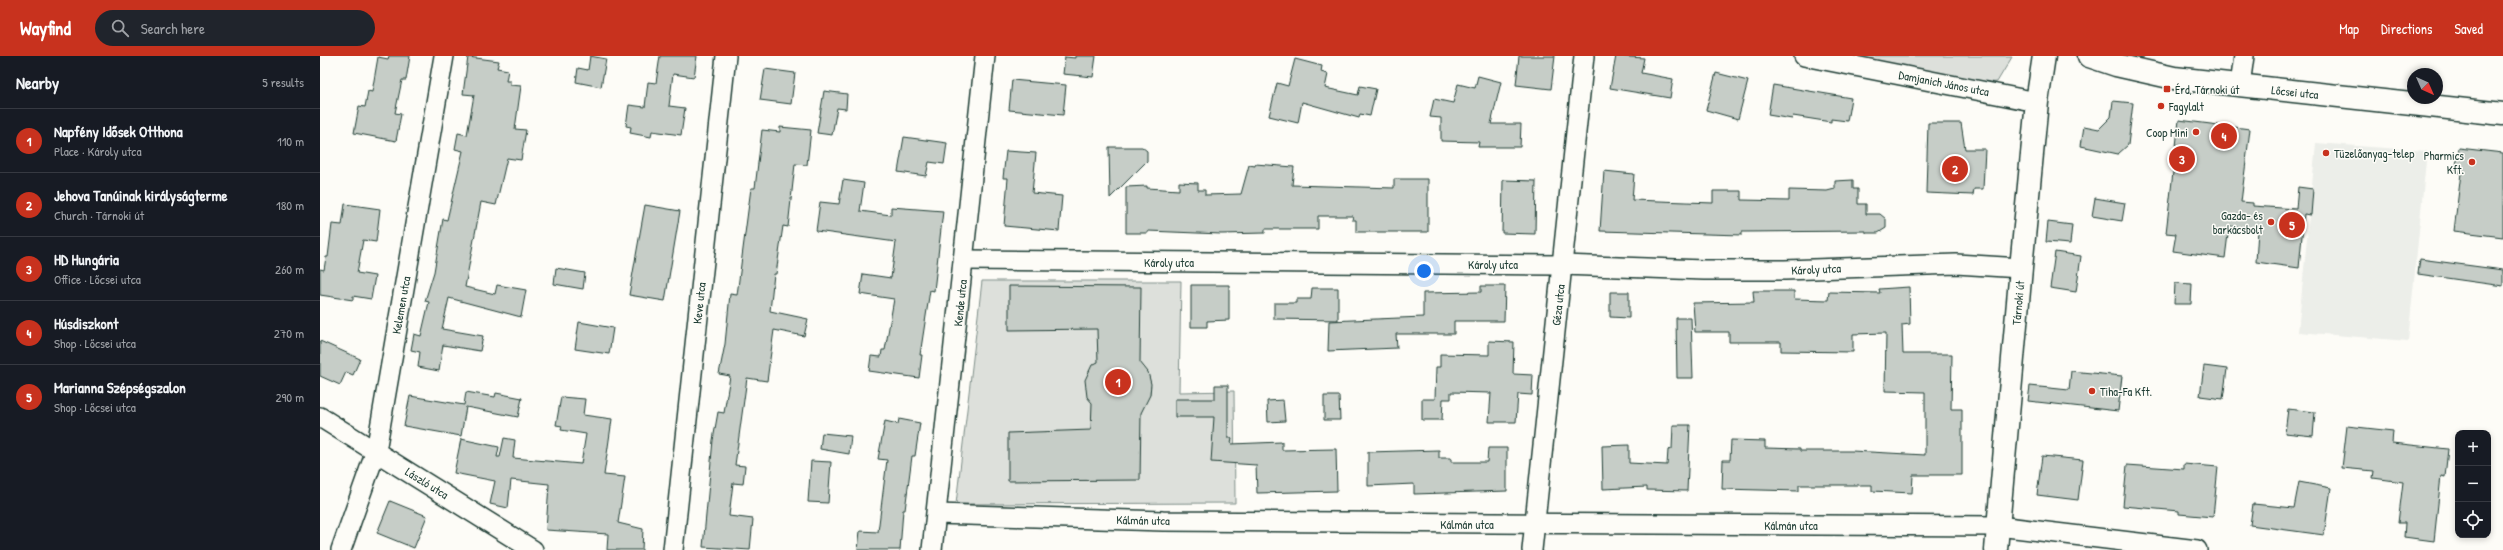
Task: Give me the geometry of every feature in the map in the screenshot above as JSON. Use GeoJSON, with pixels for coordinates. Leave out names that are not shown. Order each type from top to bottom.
{"type":"FeatureCollection","features":[{"type":"Feature","properties":{"kind":"street","name":"Kelemen utca"},"geometry":{"type":"LineString","coordinates":[[341,550],[376,451],[444,56]]}},
{"type":"Feature","properties":{"kind":"street","name":"Keve utca"},"geometry":{"type":"LineString","coordinates":[[673,550],[726,56]]}},
{"type":"Feature","properties":{"kind":"street","name":"Kende utca"},"geometry":{"type":"LineString","coordinates":[[932,550],[986,56]]}},
{"type":"Feature","properties":{"kind":"street","name":"Damjanich János utca"},"geometry":{"type":"LineString","coordinates":[[1804,56],[2037,102]]}},
{"type":"Feature","properties":{"kind":"street","name":"Tárnoki út"},"geometry":{"type":"LineString","coordinates":[[1996,550],[2037,102],[2044,56]]}},
{"type":"Feature","properties":{"kind":"street","name":"Lőcsei utca"},"geometry":{"type":"LineString","coordinates":[[2089,56],[2116,65],[2174,78],[2503,114]]}},
{"type":"Feature","properties":{"kind":"street"},"geometry":{"type":"LineString","coordinates":[[2240,85],[2244,56]]}},
{"type":"Feature","properties":{"kind":"street","name":"Géza utca"},"geometry":{"type":"LineString","coordinates":[[1532,550],[1585,57]]}},
{"type":"Feature","properties":{"kind":"street","name":"Károly utca"},"geometry":{"type":"LineString","coordinates":[[964,260],[1562,265],[1704,270],[1785,270],[1956,264],[2021,268]]}},
{"type":"Feature","properties":{"kind":"street","name":"László utca"},"geometry":{"type":"LineString","coordinates":[[320,417],[533,550]]}},
{"type":"Feature","properties":{"kind":"street","name":"Kálmán utca"},"geometry":{"type":"LineString","coordinates":[[936,514],[1163,521],[1998,526],[2197,550]]}},
{"type":"Feature","properties":{"kind":"shaded area"},"geometry":{"type":"Polygon","coordinates":[[[1825,56],[2012,57],[1997,82],[1969,84],[1825,56]]]}},
{"type":"Feature","properties":{"kind":"shaded area"},"geometry":{"type":"Polygon","coordinates":[[[2316,143],[2427,151],[2408,341],[2298,332],[2316,143]]]}},
{"type":"Feature","properties":{"kind":"shaded area"},"geometry":{"type":"Polygon","coordinates":[[[982,281],[1181,281],[1179,392],[1234,391],[1235,503],[956,504],[982,281]]]}},
{"type":"Feature","properties":{"kind":"building"},"geometry":{"type":"Polygon","coordinates":[[[389,56],[410,56],[406,80],[402,80],[395,113],[401,114],[396,141],[354,133],[359,106],[365,107],[368,91],[372,92],[378,57],[388,59],[389,56]]]}},
{"type":"Feature","properties":{"kind":"building"},"geometry":{"type":"Polygon","coordinates":[[[590,56],[606,59],[601,87],[576,82],[578,68],[588,70],[590,56]]]}},
{"type":"Feature","properties":{"kind":"building"},"geometry":{"type":"Polygon","coordinates":[[[660,56],[697,56],[694,77],[673,74],[669,106],[685,108],[681,135],[652,131],[651,137],[630,133],[631,127],[626,126],[629,105],[645,107],[648,82],[656,83],[660,56]]]}},
{"type":"Feature","properties":{"kind":"building"},"geometry":{"type":"Polygon","coordinates":[[[1075,56],[1096,56],[1093,77],[1063,74],[1065,57],[1075,58],[1075,56]]]}},
{"type":"Feature","properties":{"kind":"building"},"geometry":{"type":"Polygon","coordinates":[[[1519,56],[1555,56],[1551,89],[1516,85],[1519,56]]]}},
{"type":"Feature","properties":{"kind":"building"},"geometry":{"type":"Polygon","coordinates":[[[1616,56],[1644,58],[1641,73],[1673,79],[1670,98],[1610,88],[1616,56]]]}},
{"type":"Feature","properties":{"kind":"building"},"geometry":{"type":"Polygon","coordinates":[[[468,57],[499,61],[497,68],[508,70],[506,81],[510,81],[510,85],[521,86],[515,129],[526,130],[521,160],[507,158],[496,205],[481,202],[465,287],[495,294],[497,285],[526,290],[521,317],[449,298],[442,329],[483,336],[480,351],[443,345],[439,371],[418,367],[420,352],[411,350],[414,334],[421,336],[429,302],[425,301],[434,272],[443,219],[447,220],[463,151],[455,149],[458,133],[467,135],[474,95],[463,94],[468,57]]]}},
{"type":"Feature","properties":{"kind":"building"},"geometry":{"type":"Polygon","coordinates":[[[1295,59],[1322,66],[1321,72],[1328,74],[1325,88],[1358,95],[1360,86],[1376,89],[1370,116],[1360,114],[1359,118],[1302,102],[1298,123],[1269,116],[1277,83],[1288,86],[1295,59]]]}},
{"type":"Feature","properties":{"kind":"building"},"geometry":{"type":"Polygon","coordinates":[[[765,69],[795,73],[791,104],[760,100],[765,69]]]}},
{"type":"Feature","properties":{"kind":"building"},"geometry":{"type":"Polygon","coordinates":[[[1716,73],[1748,81],[1738,119],[1706,110],[1716,73]]]}},
{"type":"Feature","properties":{"kind":"building"},"geometry":{"type":"Polygon","coordinates":[[[1478,76],[1501,82],[1491,124],[1521,124],[1520,147],[1478,147],[1479,142],[1441,141],[1441,118],[1430,117],[1434,99],[1453,103],[1458,84],[1475,88],[1478,76]]]}},
{"type":"Feature","properties":{"kind":"building"},"geometry":{"type":"Polygon","coordinates":[[[1012,80],[1066,85],[1063,115],[1009,110],[1012,80]]]}},
{"type":"Feature","properties":{"kind":"building"},"geometry":{"type":"Polygon","coordinates":[[[1773,85],[1851,98],[1847,121],[1831,119],[1831,122],[1793,116],[1792,119],[1768,115],[1773,85]]]}},
{"type":"Feature","properties":{"kind":"building"},"geometry":{"type":"Polygon","coordinates":[[[824,91],[847,94],[846,109],[837,108],[832,135],[817,133],[824,91]]]}},
{"type":"Feature","properties":{"kind":"building"},"geometry":{"type":"Polygon","coordinates":[[[2113,101],[2133,103],[2128,145],[2118,154],[2081,146],[2084,126],[2099,129],[2111,117],[2113,101]]]}},
{"type":"Feature","properties":{"kind":"building"},"geometry":{"type":"Polygon","coordinates":[[[2179,120],[2250,129],[2241,202],[2253,203],[2253,206],[2296,209],[2298,187],[2313,189],[2311,215],[2304,214],[2299,268],[2256,262],[2258,230],[2229,226],[2225,258],[2173,251],[2176,234],[2166,233],[2179,120]]]}},
{"type":"Feature","properties":{"kind":"building"},"geometry":{"type":"Polygon","coordinates":[[[1928,123],[1961,123],[1965,149],[1985,149],[1983,189],[1974,189],[1973,195],[1926,193],[1928,123]]]}},
{"type":"Feature","properties":{"kind":"building"},"geometry":{"type":"Polygon","coordinates":[[[780,127],[811,130],[807,165],[795,164],[788,227],[783,226],[776,274],[774,274],[770,311],[808,319],[804,336],[774,330],[767,381],[747,378],[735,465],[745,466],[743,484],[733,483],[729,516],[753,519],[750,550],[703,547],[713,440],[718,412],[724,413],[730,376],[719,374],[725,344],[730,294],[737,295],[751,188],[755,188],[762,130],[780,132],[780,127]]]}},
{"type":"Feature","properties":{"kind":"building"},"geometry":{"type":"Polygon","coordinates":[[[904,137],[947,143],[944,164],[929,162],[926,176],[898,172],[904,137]]]}},
{"type":"Feature","properties":{"kind":"building"},"geometry":{"type":"Polygon","coordinates":[[[1109,147],[1142,147],[1147,151],[1147,161],[1110,198],[1109,147]]]}},
{"type":"Feature","properties":{"kind":"building"},"geometry":{"type":"Polygon","coordinates":[[[2459,148],[2503,153],[2503,237],[2454,231],[2461,173],[2455,172],[2459,148]]]}},
{"type":"Feature","properties":{"kind":"building"},"geometry":{"type":"Polygon","coordinates":[[[1006,151],[1036,153],[1032,193],[1062,196],[1059,231],[1004,226],[1008,178],[1003,178],[1006,151]]]}},
{"type":"Feature","properties":{"kind":"building"},"geometry":{"type":"Polygon","coordinates":[[[1255,164],[1294,167],[1292,185],[1394,188],[1394,179],[1428,179],[1428,232],[1356,232],[1356,220],[1352,220],[1353,216],[1318,216],[1318,229],[1265,229],[1265,233],[1221,234],[1148,231],[1148,233],[1126,233],[1126,187],[1147,186],[1147,188],[1179,190],[1179,182],[1198,183],[1198,190],[1205,190],[1205,195],[1241,194],[1249,165],[1255,166],[1255,164]]]}},
{"type":"Feature","properties":{"kind":"building"},"geometry":{"type":"Polygon","coordinates":[[[1604,171],[1634,174],[1632,200],[1713,203],[1713,191],[1741,191],[1741,200],[1789,201],[1789,190],[1827,191],[1835,189],[1835,181],[1853,180],[1853,189],[1858,189],[1858,204],[1866,204],[1866,214],[1880,214],[1886,219],[1886,228],[1878,233],[1866,233],[1866,231],[1742,232],[1742,235],[1600,231],[1604,171]]]}},
{"type":"Feature","properties":{"kind":"building"},"geometry":{"type":"Polygon","coordinates":[[[843,180],[864,183],[860,211],[891,215],[891,207],[943,211],[934,291],[930,290],[920,355],[922,355],[919,378],[869,371],[871,356],[881,357],[882,350],[885,350],[894,299],[860,294],[863,274],[891,278],[896,242],[816,231],[820,202],[839,204],[843,180]]]}},
{"type":"Feature","properties":{"kind":"building"},"geometry":{"type":"Polygon","coordinates":[[[1503,180],[1536,181],[1535,234],[1502,233],[1503,180]]]}},
{"type":"Feature","properties":{"kind":"building"},"geometry":{"type":"Polygon","coordinates":[[[2095,198],[2125,203],[2122,221],[2092,216],[2095,198]]]}},
{"type":"Feature","properties":{"kind":"building"},"geometry":{"type":"Polygon","coordinates":[[[345,204],[380,209],[376,242],[363,240],[357,273],[375,276],[371,299],[353,296],[353,300],[320,295],[320,269],[324,270],[326,257],[328,257],[332,224],[342,225],[345,204]]]}},
{"type":"Feature","properties":{"kind":"building"},"geometry":{"type":"Polygon","coordinates":[[[645,205],[680,211],[665,301],[629,295],[645,205]]]}},
{"type":"Feature","properties":{"kind":"building"},"geometry":{"type":"Polygon","coordinates":[[[2048,222],[2072,225],[2070,244],[2046,242],[2048,222]]]}},
{"type":"Feature","properties":{"kind":"building"},"geometry":{"type":"Polygon","coordinates":[[[2055,252],[2081,256],[2076,292],[2050,288],[2055,252]]]}},
{"type":"Feature","properties":{"kind":"building"},"geometry":{"type":"Polygon","coordinates":[[[2420,259],[2503,270],[2503,286],[2418,274],[2420,259]]]}},
{"type":"Feature","properties":{"kind":"building"},"geometry":{"type":"Polygon","coordinates":[[[556,268],[585,273],[583,289],[554,284],[556,268]]]}},
{"type":"Feature","properties":{"kind":"building"},"geometry":{"type":"Polygon","coordinates":[[[2175,283],[2192,284],[2191,304],[2174,304],[2175,283]]]}},
{"type":"Feature","properties":{"kind":"building"},"geometry":{"type":"Polygon","coordinates":[[[1191,285],[1229,285],[1229,320],[1207,321],[1207,327],[1191,327],[1191,285]]]}},
{"type":"Feature","properties":{"kind":"building"},"geometry":{"type":"Polygon","coordinates":[[[1009,286],[1141,287],[1140,362],[1148,372],[1151,384],[1150,395],[1141,413],[1140,480],[1008,481],[1008,433],[1091,430],[1092,403],[1087,397],[1085,380],[1092,365],[1098,362],[1097,329],[1009,330],[1009,286]]]}},
{"type":"Feature","properties":{"kind":"building"},"geometry":{"type":"Polygon","coordinates":[[[1481,286],[1505,286],[1504,321],[1454,321],[1454,334],[1396,334],[1397,348],[1328,351],[1329,321],[1423,317],[1423,293],[1481,292],[1481,286]]]}},
{"type":"Feature","properties":{"kind":"building"},"geometry":{"type":"Polygon","coordinates":[[[1909,287],[1910,324],[1902,325],[1903,354],[1952,354],[1951,409],[1962,409],[1962,475],[1913,475],[1912,493],[1872,491],[1872,485],[1799,485],[1799,491],[1722,489],[1723,460],[1730,460],[1731,440],[1765,441],[1765,448],[1800,449],[1800,451],[1852,451],[1925,455],[1925,392],[1885,391],[1886,333],[1853,334],[1853,352],[1781,351],[1781,342],[1729,342],[1729,332],[1695,332],[1693,303],[1754,302],[1753,291],[1794,291],[1794,299],[1828,300],[1829,292],[1880,293],[1879,289],[1909,287]]]}},
{"type":"Feature","properties":{"kind":"building"},"geometry":{"type":"Polygon","coordinates":[[[1312,288],[1338,288],[1338,320],[1274,319],[1274,303],[1296,303],[1296,299],[1311,299],[1312,288]]]}},
{"type":"Feature","properties":{"kind":"building"},"geometry":{"type":"Polygon","coordinates":[[[1610,292],[1629,292],[1629,318],[1610,317],[1610,292]]]}},
{"type":"Feature","properties":{"kind":"building"},"geometry":{"type":"Polygon","coordinates":[[[1676,318],[1691,318],[1693,378],[1677,378],[1676,318]]]}},
{"type":"Feature","properties":{"kind":"building"},"geometry":{"type":"Polygon","coordinates":[[[579,322],[613,328],[609,354],[575,349],[579,322]]]}},
{"type":"Feature","properties":{"kind":"building"},"geometry":{"type":"Polygon","coordinates":[[[320,341],[360,359],[353,375],[346,372],[340,385],[320,376],[320,341]]]}},
{"type":"Feature","properties":{"kind":"building"},"geometry":{"type":"Polygon","coordinates":[[[1489,341],[1514,342],[1513,374],[1533,375],[1532,395],[1518,394],[1516,422],[1489,422],[1491,393],[1451,392],[1451,399],[1443,399],[1442,420],[1422,420],[1422,399],[1435,399],[1436,367],[1440,367],[1440,354],[1489,355],[1489,341]]]}},
{"type":"Feature","properties":{"kind":"building"},"geometry":{"type":"Polygon","coordinates":[[[2204,366],[2227,369],[2223,399],[2200,396],[2204,366]]]}},
{"type":"Feature","properties":{"kind":"building"},"geometry":{"type":"Polygon","coordinates":[[[2071,371],[2122,376],[2118,411],[2028,401],[2030,386],[2069,390],[2071,371]]]}},
{"type":"Feature","properties":{"kind":"building"},"geometry":{"type":"Polygon","coordinates":[[[1215,385],[1228,385],[1228,438],[1232,438],[1231,444],[1282,442],[1282,450],[1336,449],[1337,491],[1257,493],[1256,465],[1211,462],[1214,417],[1175,417],[1175,399],[1215,399],[1215,385]]]}},
{"type":"Feature","properties":{"kind":"building"},"geometry":{"type":"Polygon","coordinates":[[[466,392],[495,397],[496,393],[522,398],[518,417],[466,407],[461,436],[404,426],[410,396],[464,405],[466,392]]]}},
{"type":"Feature","properties":{"kind":"building"},"geometry":{"type":"Polygon","coordinates":[[[1324,396],[1339,396],[1340,420],[1324,420],[1324,396]]]}},
{"type":"Feature","properties":{"kind":"building"},"geometry":{"type":"Polygon","coordinates":[[[561,397],[585,399],[583,415],[612,419],[604,475],[625,477],[618,523],[643,529],[642,550],[607,550],[608,534],[546,530],[549,484],[511,480],[508,508],[490,504],[495,481],[454,473],[461,439],[499,447],[497,457],[500,457],[504,438],[515,440],[513,458],[581,464],[586,434],[561,430],[562,426],[556,425],[561,397]]]}},
{"type":"Feature","properties":{"kind":"building"},"geometry":{"type":"Polygon","coordinates":[[[1283,400],[1285,421],[1268,422],[1267,401],[1283,400]]]}},
{"type":"Feature","properties":{"kind":"building"},"geometry":{"type":"Polygon","coordinates":[[[2288,409],[2315,412],[2313,436],[2285,433],[2288,409]]]}},
{"type":"Feature","properties":{"kind":"building"},"geometry":{"type":"Polygon","coordinates":[[[899,419],[920,423],[915,456],[912,456],[905,510],[903,510],[900,550],[858,550],[860,531],[878,532],[887,460],[878,459],[885,421],[898,424],[899,419]]]}},
{"type":"Feature","properties":{"kind":"building"},"geometry":{"type":"Polygon","coordinates":[[[1673,425],[1690,425],[1687,491],[1647,490],[1647,487],[1603,489],[1602,446],[1629,445],[1629,463],[1667,465],[1668,450],[1672,449],[1673,425]]]}},
{"type":"Feature","properties":{"kind":"building"},"geometry":{"type":"Polygon","coordinates":[[[2347,426],[2393,431],[2392,443],[2448,449],[2445,477],[2441,476],[2434,541],[2404,537],[2405,523],[2398,523],[2403,482],[2373,478],[2374,471],[2342,468],[2347,426]]]}},
{"type":"Feature","properties":{"kind":"building"},"geometry":{"type":"Polygon","coordinates":[[[822,433],[851,436],[849,454],[820,449],[822,433]]]}},
{"type":"Feature","properties":{"kind":"building"},"geometry":{"type":"Polygon","coordinates":[[[1488,448],[1507,448],[1507,491],[1414,494],[1414,484],[1368,486],[1368,452],[1439,450],[1439,458],[1451,458],[1451,462],[1487,462],[1488,448]]]}},
{"type":"Feature","properties":{"kind":"building"},"geometry":{"type":"Polygon","coordinates":[[[2042,456],[2083,460],[2078,500],[2037,495],[2042,456]]]}},
{"type":"Feature","properties":{"kind":"building"},"geometry":{"type":"Polygon","coordinates":[[[811,461],[831,462],[828,503],[808,502],[811,461]]]}},
{"type":"Feature","properties":{"kind":"building"},"geometry":{"type":"Polygon","coordinates":[[[2184,464],[2218,467],[2213,517],[2179,514],[2179,511],[2123,506],[2127,465],[2184,469],[2184,464]]]}},
{"type":"Feature","properties":{"kind":"building"},"geometry":{"type":"Polygon","coordinates":[[[2299,482],[2331,488],[2324,535],[2250,525],[2253,504],[2294,508],[2299,482]]]}},
{"type":"Feature","properties":{"kind":"building"},"geometry":{"type":"Polygon","coordinates":[[[390,501],[427,516],[414,548],[377,533],[390,501]]]}},
{"type":"Feature","properties":{"kind":"place","name":"Érd, Tárnoki út"},"geometry":{"type":"Point","coordinates":[2167,89]}},
{"type":"Feature","properties":{"kind":"place","name":"Fagylalt"},"geometry":{"type":"Point","coordinates":[2161,106]}},
{"type":"Feature","properties":{"kind":"place","name":"Coop Mini"},"geometry":{"type":"Point","coordinates":[2196,132]}},
{"type":"Feature","properties":{"kind":"place","name":"Húsdiszkont"},"geometry":{"type":"Point","coordinates":[2224,136]}},
{"type":"Feature","properties":{"kind":"place","name":"Tüzelőanyag-telep"},"geometry":{"type":"Point","coordinates":[2326,153]}},
{"type":"Feature","properties":{"kind":"place","name":"HD Hungária"},"geometry":{"type":"Point","coordinates":[2182,159]}},
{"type":"Feature","properties":{"kind":"place","name":"Pharmics Kft."},"geometry":{"type":"Point","coordinates":[2472,162]}},
{"type":"Feature","properties":{"kind":"place","name":"Jehova Tanúinak királyságterme"},"geometry":{"type":"Point","coordinates":[1955,169]}},
{"type":"Feature","properties":{"kind":"place","name":"Gazda- és barkácsbolt"},"geometry":{"type":"Point","coordinates":[2271,222]}},
{"type":"Feature","properties":{"kind":"place","name":"Marianna Szépségszalon"},"geometry":{"type":"Point","coordinates":[2292,225]}},
{"type":"Feature","properties":{"kind":"place","name":"Napfény Idősek Otthona"},"geometry":{"type":"Point","coordinates":[1118,382]}},
{"type":"Feature","properties":{"kind":"place","name":"Tiha-Fa Kft."},"geometry":{"type":"Point","coordinates":[2092,391]}}]}
